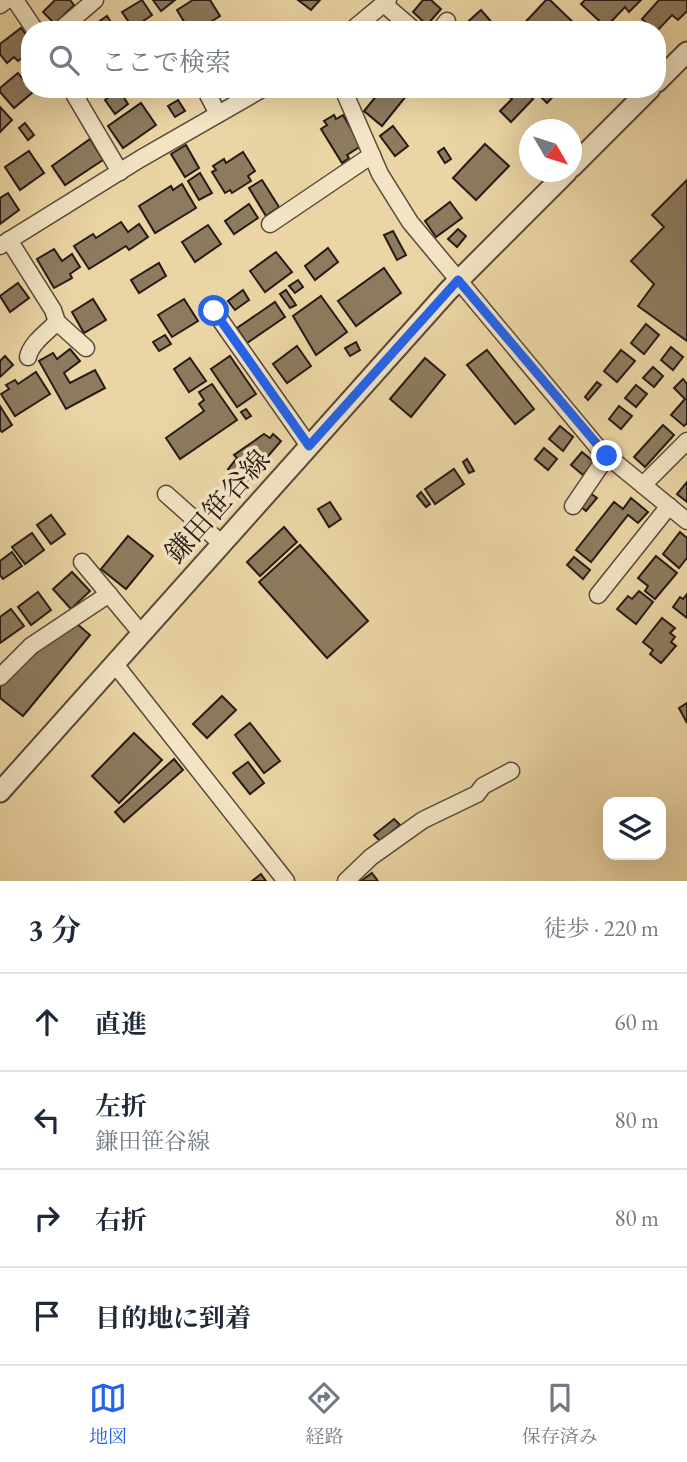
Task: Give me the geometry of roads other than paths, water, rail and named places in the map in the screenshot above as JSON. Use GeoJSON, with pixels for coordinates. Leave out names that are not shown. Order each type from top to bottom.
{"type":"FeatureCollection","features":[{"type":"Feature","properties":{"kind":"street"},"geometry":{"type":"LineString","coordinates":[[0,5],[7,0]]}},
{"type":"Feature","properties":{"kind":"street"},"geometry":{"type":"LineString","coordinates":[[15,0],[30,21]]}},
{"type":"Feature","properties":{"kind":"street"},"geometry":{"type":"LineString","coordinates":[[70,21],[95,0]]}},
{"type":"Feature","properties":{"kind":"street"},"geometry":{"type":"LineString","coordinates":[[363,21],[386,2],[405,21]]}},
{"type":"Feature","properties":{"kind":"street"},"geometry":{"type":"LineString","coordinates":[[666,73],[687,52]]}},
{"type":"Feature","properties":{"kind":"street"},"geometry":{"type":"LineString","coordinates":[[76,98],[120,172]]}},
{"type":"Feature","properties":{"kind":"street"},"geometry":{"type":"LineString","coordinates":[[210,98],[218,114]]}},
{"type":"Feature","properties":{"kind":"street"},"geometry":{"type":"LineString","coordinates":[[86,348],[57,322],[53,310],[5,243],[246,98]]}},
{"type":"Feature","properties":{"kind":"street"},"geometry":{"type":"LineString","coordinates":[[347,98],[380,174],[410,222],[607,456],[687,521]]}},
{"type":"Feature","properties":{"kind":"street"},"geometry":{"type":"LineString","coordinates":[[582,157],[641,98]]}},
{"type":"Feature","properties":{"kind":"street"},"geometry":{"type":"LineString","coordinates":[[270,224],[372,155]]}},
{"type":"Feature","properties":{"kind":"street","name":"鎌田笹谷線"},"geometry":{"type":"LineString","coordinates":[[0,792],[458,280],[557,182]]}},
{"type":"Feature","properties":{"kind":"street"},"geometry":{"type":"LineString","coordinates":[[214,311],[309,446]]}},
{"type":"Feature","properties":{"kind":"street"},"geometry":{"type":"LineString","coordinates":[[29,357],[29,352],[57,322]]}},
{"type":"Feature","properties":{"kind":"street"},"geometry":{"type":"LineString","coordinates":[[643,485],[687,441]]}},
{"type":"Feature","properties":{"kind":"street"},"geometry":{"type":"LineString","coordinates":[[573,506],[607,456]]}},
{"type":"Feature","properties":{"kind":"street"},"geometry":{"type":"LineString","coordinates":[[166,494],[221,543]]}},
{"type":"Feature","properties":{"kind":"street"},"geometry":{"type":"LineString","coordinates":[[598,595],[669,506]]}},
{"type":"Feature","properties":{"kind":"street"},"geometry":{"type":"LineString","coordinates":[[82,562],[141,633]]}},
{"type":"Feature","properties":{"kind":"street"},"geometry":{"type":"LineString","coordinates":[[0,677],[31,646],[109,594]]}},
{"type":"Feature","properties":{"kind":"street"},"geometry":{"type":"LineString","coordinates":[[114,663],[286,881]]}},
{"type":"Feature","properties":{"kind":"street"},"geometry":{"type":"LineString","coordinates":[[346,881],[371,857],[423,820],[477,794],[483,786],[510,771]]}}]}
